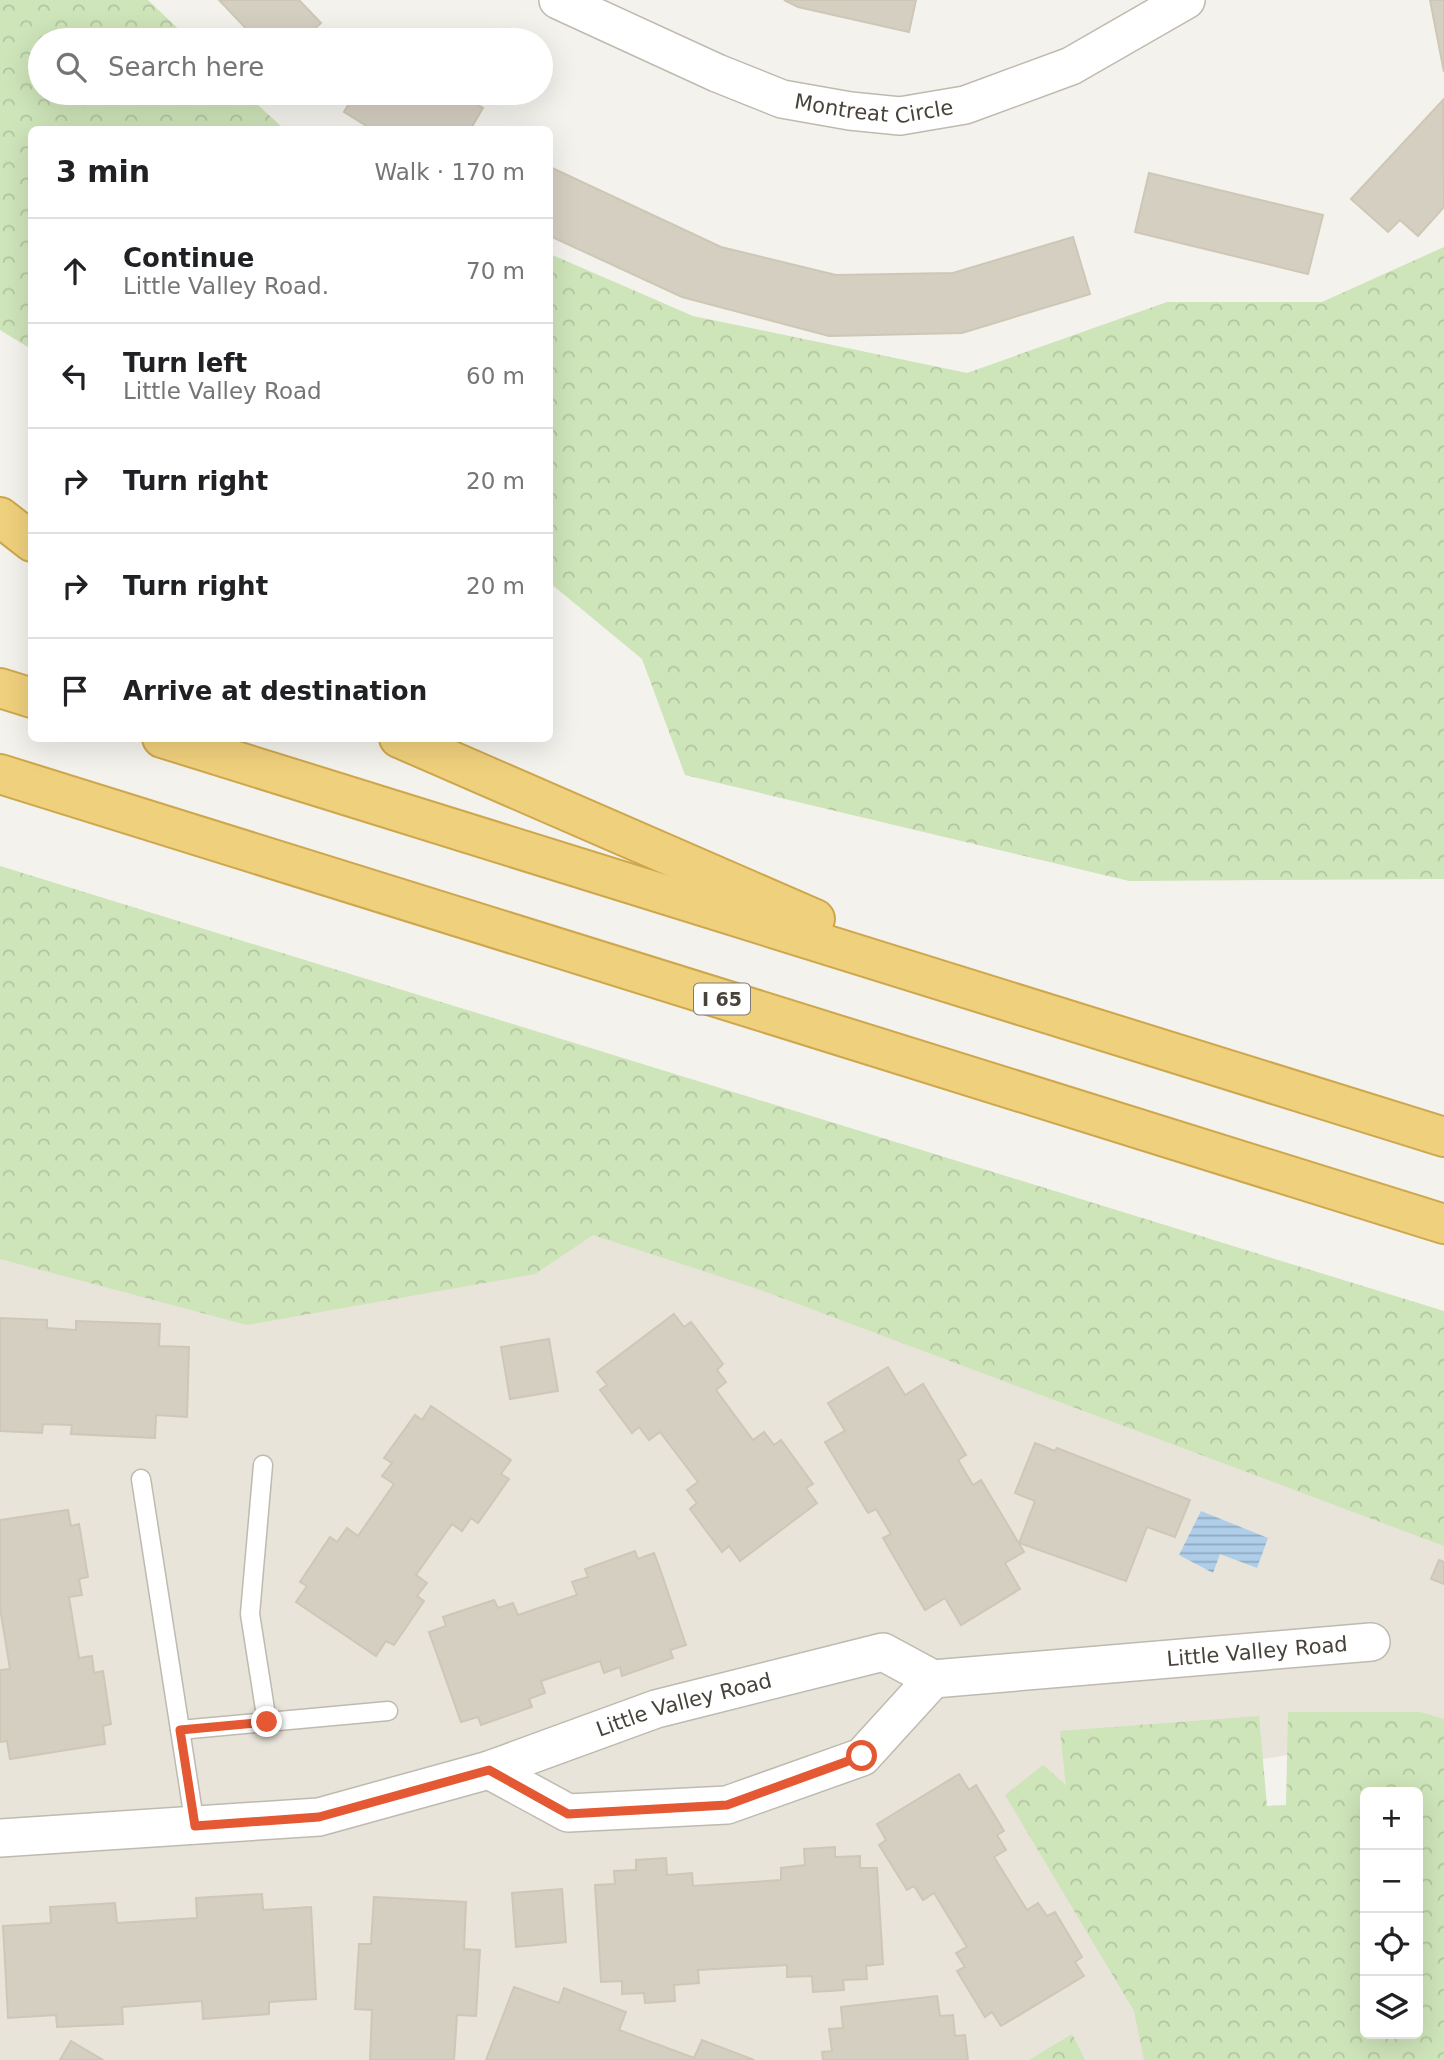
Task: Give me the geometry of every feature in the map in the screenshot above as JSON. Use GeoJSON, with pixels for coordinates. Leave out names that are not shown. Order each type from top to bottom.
{"type":"FeatureCollection","features":[{"type":"Feature","properties":{"kind":"highway"},"geometry":{"type":"LineString","coordinates":[[0,517],[28,539]]}},
{"type":"Feature","properties":{"kind":"highway"},"geometry":{"type":"LineString","coordinates":[[0,688],[28,697]]}},
{"type":"Feature","properties":{"kind":"highway"},"geometry":{"type":"LineString","coordinates":[[175,742],[1444,1137]]}},
{"type":"Feature","properties":{"kind":"highway"},"geometry":{"type":"LineString","coordinates":[[408,742],[1000,999]]}},
{"type":"Feature","properties":{"kind":"highway","name":"I 65"},"geometry":{"type":"LineString","coordinates":[[0,774],[1444,1224]]}},
{"type":"Feature","properties":{"kind":"street","name":"Montreat Circle"},"geometry":{"type":"LineString","coordinates":[[558,0],[717,73],[782,99],[850,111],[900,116],[965,106],[1071,66],[1186,0]]}},
{"type":"Feature","properties":{"kind":"street","name":"Little Valley Road"},"geometry":{"type":"LineString","coordinates":[[0,1838],[319,1817],[489,1770],[656,1709],[883,1652],[933,1679],[1371,1642]]}},
{"type":"Feature","properties":{"kind":"street"},"geometry":{"type":"LineString","coordinates":[[489,1770],[568,1814],[727,1805],[862,1756],[933,1679]]}},
{"type":"Feature","properties":{"kind":"lane"},"geometry":{"type":"LineString","coordinates":[[263,1465],[250,1614],[267,1722]]}},
{"type":"Feature","properties":{"kind":"lane"},"geometry":{"type":"LineString","coordinates":[[141,1479],[195,1826]]}},
{"type":"Feature","properties":{"kind":"lane"},"geometry":{"type":"LineString","coordinates":[[180,1730],[388,1711]]}},
{"type":"Feature","properties":{"kind":"shaded area"},"geometry":{"type":"Polygon","coordinates":[[[576,1180],[1444,1515],[1444,1769],[1359,1742],[1051,1797],[1261,2060],[0,2060],[0,1242],[576,1180]]]}},
{"type":"Feature","properties":{"kind":"green space"},"geometry":{"type":"Polygon","coordinates":[[[0,0],[148,0],[177,28],[28,28],[28,105],[258,105],[281,126],[28,126],[28,347],[0,330],[0,0]]]}},
{"type":"Feature","properties":{"kind":"green space"},"geometry":{"type":"Polygon","coordinates":[[[1444,247],[1444,879],[1129,881],[685,775],[642,659],[553,585],[553,255],[693,316],[967,373],[1167,302],[1322,302],[1444,247]]]}},
{"type":"Feature","properties":{"kind":"green space"},"geometry":{"type":"Polygon","coordinates":[[[0,866],[1444,1311],[1444,1546],[755,1288],[593,1235],[535,1274],[247,1325],[0,1259],[0,866]]]}},
{"type":"Feature","properties":{"kind":"green space"},"geometry":{"type":"Polygon","coordinates":[[[1288,1712],[1420,1712],[1444,1719],[1444,2060],[1144,2060],[1134,2011],[1005,1795],[1043,1765],[1066,1785],[1060,1731],[1259,1716],[1267,1806],[1286,1805],[1288,1712]]]}},
{"type":"Feature","properties":{"kind":"green space"},"geometry":{"type":"Polygon","coordinates":[[[1072,2034],[1085,2060],[1029,2060],[1072,2034]]]}},
{"type":"Feature","properties":{"kind":"water"},"geometry":{"type":"Polygon","coordinates":[[[1201,1511],[1268,1538],[1257,1568],[1220,1554],[1213,1573],[1179,1555],[1201,1511]]]}},
{"type":"Feature","properties":{"kind":"building"},"geometry":{"type":"Polygon","coordinates":[[[219,0],[299,0],[321,23],[316,28],[246,28],[219,0]]]}},
{"type":"Feature","properties":{"kind":"building"},"geometry":{"type":"Polygon","coordinates":[[[784,0],[916,0],[909,32],[798,7],[784,0]]]}},
{"type":"Feature","properties":{"kind":"building"},"geometry":{"type":"Polygon","coordinates":[[[1430,0],[1444,0],[1444,72],[1430,0]]]}},
{"type":"Feature","properties":{"kind":"building"},"geometry":{"type":"Polygon","coordinates":[[[1443,100],[1444,207],[1418,236],[1400,220],[1388,232],[1351,199],[1443,100]]]}},
{"type":"Feature","properties":{"kind":"building"},"geometry":{"type":"Polygon","coordinates":[[[348,105],[478,105],[483,108],[472,126],[367,126],[344,112],[348,105]]]}},
{"type":"Feature","properties":{"kind":"building"},"geometry":{"type":"Polygon","coordinates":[[[553,168],[721,247],[836,275],[953,273],[1073,237],[1090,294],[962,333],[829,336],[682,297],[553,237],[553,168]]]}},
{"type":"Feature","properties":{"kind":"building"},"geometry":{"type":"Polygon","coordinates":[[[1149,173],[1323,215],[1308,274],[1135,232],[1149,173]]]}},
{"type":"Feature","properties":{"kind":"building"},"geometry":{"type":"Polygon","coordinates":[[[674,1314],[684,1327],[691,1322],[723,1364],[717,1370],[726,1382],[716,1390],[753,1440],[764,1432],[774,1445],[781,1440],[813,1484],[806,1488],[817,1503],[740,1561],[729,1546],[722,1552],[690,1509],[697,1503],[687,1490],[698,1482],[660,1432],[649,1440],[639,1427],[632,1433],[600,1390],[607,1385],[597,1372],[674,1314]]]}},
{"type":"Feature","properties":{"kind":"building"},"geometry":{"type":"Polygon","coordinates":[[[0,1318],[47,1320],[47,1328],[76,1330],[76,1321],[160,1324],[159,1346],[189,1347],[187,1417],[156,1415],[155,1438],[71,1434],[72,1425],[43,1424],[42,1433],[0,1431],[0,1318]]]}},
{"type":"Feature","properties":{"kind":"building"},"geometry":{"type":"Polygon","coordinates":[[[549,1339],[558,1391],[510,1399],[501,1347],[549,1339]]]}},
{"type":"Feature","properties":{"kind":"building"},"geometry":{"type":"Polygon","coordinates":[[[888,1367],[905,1395],[923,1384],[966,1455],[958,1460],[973,1485],[981,1480],[1024,1552],[1005,1563],[1020,1589],[961,1625],[945,1598],[925,1610],[883,1538],[891,1534],[876,1509],[868,1513],[825,1442],[845,1431],[828,1403],[888,1367]]]}},
{"type":"Feature","properties":{"kind":"building"},"geometry":{"type":"Polygon","coordinates":[[[431,1406],[511,1460],[501,1474],[509,1479],[478,1523],[471,1518],[462,1531],[452,1524],[416,1575],[427,1583],[417,1596],[424,1601],[394,1645],[386,1641],[376,1656],[296,1602],[307,1586],[300,1582],[330,1537],[337,1542],[347,1528],[358,1536],[394,1484],[382,1476],[392,1463],[384,1458],[415,1415],[422,1420],[431,1406]]]}},
{"type":"Feature","properties":{"kind":"building"},"geometry":{"type":"Polygon","coordinates":[[[1035,1443],[1055,1451],[1057,1448],[1190,1500],[1175,1537],[1147,1527],[1126,1581],[1019,1543],[1035,1501],[1015,1493],[1035,1443]]]}},
{"type":"Feature","properties":{"kind":"building"},"geometry":{"type":"Polygon","coordinates":[[[68,1510],[71,1526],[79,1524],[88,1577],[79,1579],[82,1595],[69,1597],[79,1658],[92,1656],[94,1673],[103,1671],[111,1724],[103,1726],[105,1744],[10,1759],[7,1741],[0,1742],[0,1670],[10,1669],[0,1608],[0,1520],[68,1510]]]}},
{"type":"Feature","properties":{"kind":"building"},"geometry":{"type":"Polygon","coordinates":[[[635,1551],[638,1559],[654,1553],[659,1566],[686,1645],[670,1650],[673,1658],[622,1676],[620,1667],[604,1673],[600,1661],[541,1681],[545,1693],[529,1699],[532,1707],[481,1725],[478,1717],[461,1722],[429,1632],[446,1626],[443,1617],[494,1600],[498,1608],[513,1603],[518,1615],[577,1595],[572,1582],[588,1577],[585,1569],[635,1551]]]}},
{"type":"Feature","properties":{"kind":"building"},"geometry":{"type":"Polygon","coordinates":[[[1439,1560],[1444,1562],[1444,1584],[1431,1579],[1439,1560]]]}},
{"type":"Feature","properties":{"kind":"building"},"geometry":{"type":"Polygon","coordinates":[[[959,1774],[969,1790],[976,1785],[1004,1831],[997,1835],[1006,1850],[994,1857],[1027,1910],[1038,1903],[1047,1916],[1055,1912],[1082,1957],[1075,1962],[1084,1976],[1001,2026],[992,2012],[985,2017],[957,1971],[965,1967],[956,1953],[967,1947],[934,1893],[923,1900],[914,1886],[907,1890],[879,1845],[886,1840],[877,1824],[959,1774]]]}},
{"type":"Feature","properties":{"kind":"building"},"geometry":{"type":"Polygon","coordinates":[[[835,1847],[835,1857],[860,1856],[860,1868],[877,1868],[883,1964],[866,1966],[867,1979],[843,1980],[844,1990],[813,1992],[812,1976],[787,1977],[787,1965],[698,1970],[699,1983],[674,1985],[675,2001],[645,2003],[644,1993],[622,1994],[622,1981],[601,1982],[595,1885],[615,1884],[614,1871],[636,1870],[636,1860],[666,1858],[667,1875],[692,1873],[693,1886],[781,1880],[781,1868],[805,1865],[804,1849],[835,1847]]]}},
{"type":"Feature","properties":{"kind":"building"},"geometry":{"type":"Polygon","coordinates":[[[562,1889],[566,1942],[516,1947],[512,1893],[562,1889]]]}},
{"type":"Feature","properties":{"kind":"building"},"geometry":{"type":"Polygon","coordinates":[[[262,1894],[263,1910],[311,1907],[316,1999],[269,2002],[269,2014],[203,2019],[202,2001],[122,2007],[123,2024],[57,2027],[56,2015],[8,2018],[3,1926],[51,1923],[50,1907],[115,1903],[117,1923],[197,1918],[196,1898],[262,1894]]]}},
{"type":"Feature","properties":{"kind":"building"},"geometry":{"type":"Polygon","coordinates":[[[374,1897],[466,1902],[464,1949],[480,1950],[476,2016],[457,2015],[454,2060],[370,2060],[372,2010],[355,2009],[359,1944],[371,1944],[374,1897]]]}},
{"type":"Feature","properties":{"kind":"building"},"geometry":{"type":"Polygon","coordinates":[[[514,1987],[559,2003],[564,1988],[626,2012],[619,2030],[694,2058],[702,2040],[754,2060],[486,2060],[514,1987]]]}},
{"type":"Feature","properties":{"kind":"building"},"geometry":{"type":"Polygon","coordinates":[[[937,1996],[940,2016],[953,2015],[955,2036],[965,2035],[968,2060],[823,2060],[822,2052],[832,2051],[829,2029],[843,2028],[841,2007],[937,1996]]]}},
{"type":"Feature","properties":{"kind":"building"},"geometry":{"type":"Polygon","coordinates":[[[71,2041],[103,2060],[60,2060],[71,2041]]]}},
{"type":"Feature","properties":{"kind":"route"},"geometry":{"type":"LineString","coordinates":[[267,1722],[180,1730],[195,1826],[319,1817],[489,1770],[568,1814],[727,1805],[862,1756]]}}]}
